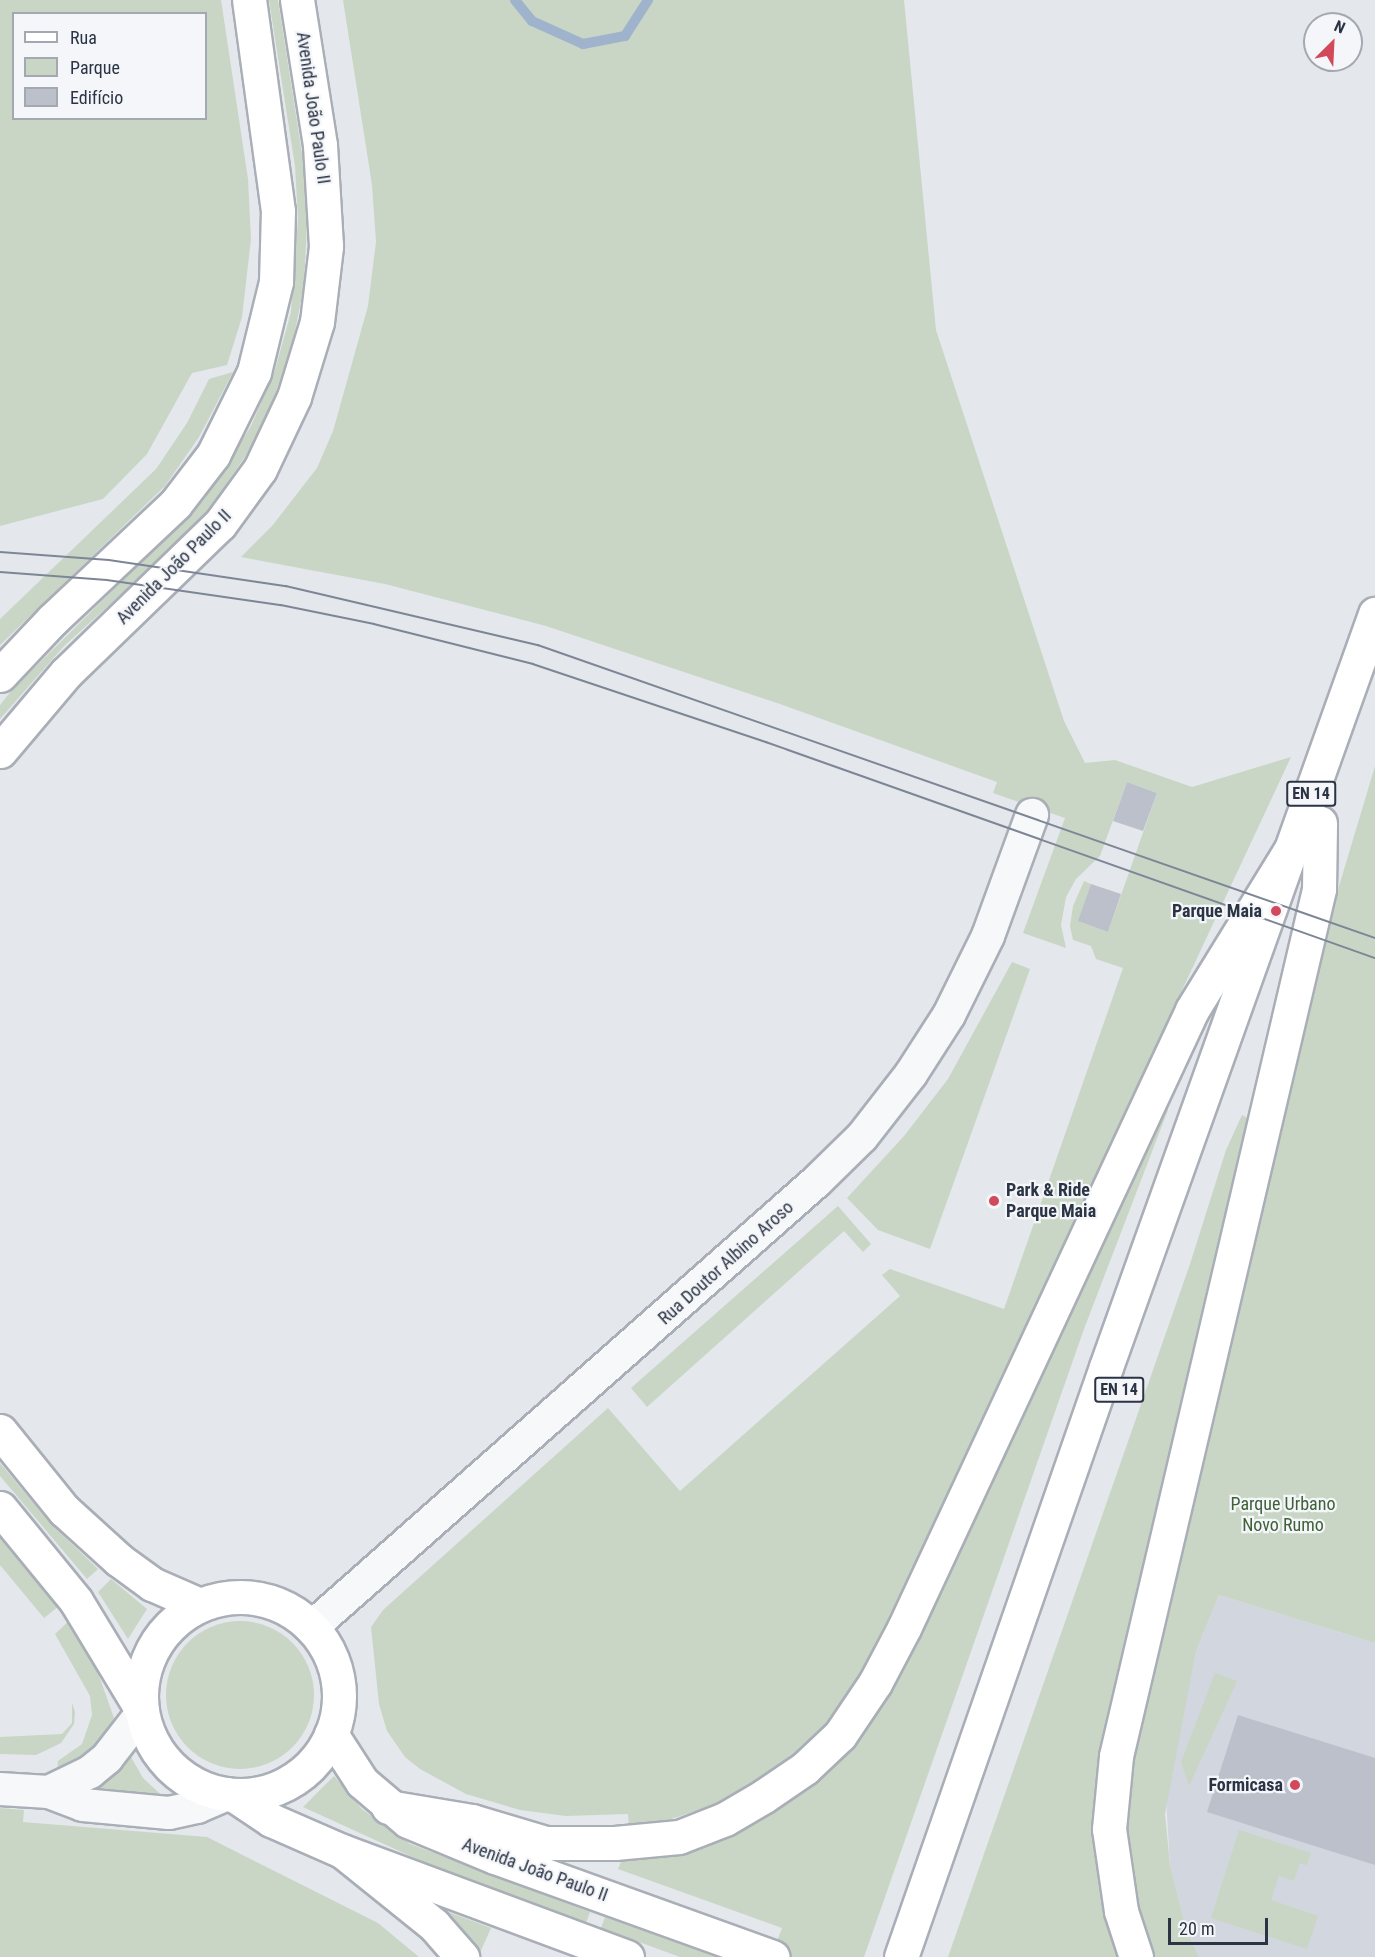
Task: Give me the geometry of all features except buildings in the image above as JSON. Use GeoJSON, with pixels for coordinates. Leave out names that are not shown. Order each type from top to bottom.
{"type":"FeatureCollection","features":[{"type":"Feature","properties":{"kind":"main road"},"geometry":{"type":"LineString","coordinates":[[0,675],[52,620],[176,503],[213,455],[250,381],[276,282],[278,211],[276,172],[249,0]]}},
{"type":"Feature","properties":{"kind":"main road","name":"Avenida João Paulo II"},"geometry":{"type":"LineString","coordinates":[[0,750],[74,665],[225,518],[260,469],[294,397],[317,322],[326,246],[320,145],[297,0]]}},
{"type":"Feature","properties":{"kind":"main road","name":"EN 14"},"geometry":{"type":"LineString","coordinates":[[901,1957],[1375,614]]}},
{"type":"Feature","properties":{"kind":"main road","name":"EN 14"},"geometry":{"type":"LineString","coordinates":[[920,1957],[1375,669]]}},
{"type":"Feature","properties":{"kind":"main road"},"geometry":{"type":"LineString","coordinates":[[1136,1957],[1121,1911],[1110,1828],[1116,1756],[1319,889],[1320,824]]}},
{"type":"Feature","properties":{"kind":"main road"},"geometry":{"type":"LineString","coordinates":[[388,1807],[472,1821],[546,1843],[615,1844],[679,1837],[725,1819],[764,1796],[805,1768],[840,1735],[875,1683],[904,1628],[1192,1010],[1290,850]]}},
{"type":"Feature","properties":{"kind":"main road"},"geometry":{"type":"LineString","coordinates":[[0,1431],[64,1510],[118,1560],[152,1584],[200,1605]]}},
{"type":"Feature","properties":{"kind":"main road"},"geometry":{"type":"LineString","coordinates":[[0,1508],[76,1600],[142,1712]]}},
{"type":"Feature","properties":{"kind":"main road"},"geometry":{"type":"LineString","coordinates":[[231,1794],[265,1792],[292,1780],[316,1760],[332,1734],[339,1702],[337,1678],[330,1654],[311,1628],[288,1609],[259,1599],[229,1597],[200,1605],[176,1620],[153,1648],[141,1681],[142,1712],[148,1734],[167,1763],[194,1784],[231,1794],[271,1820],[342,1851],[627,1957]]}},
{"type":"Feature","properties":{"kind":"main road","name":"Avenida João Paulo II"},"geometry":{"type":"LineString","coordinates":[[332,1734],[362,1782],[388,1807],[418,1826],[461,1844],[772,1957]]}},
{"type":"Feature","properties":{"kind":"main road"},"geometry":{"type":"LineString","coordinates":[[342,1851],[434,1925],[462,1957]]}},
{"type":"Feature","properties":{"kind":"street","name":"Rua Doutor Albino Aroso"},"geometry":{"type":"LineString","coordinates":[[311,1628],[765,1228],[862,1137],[911,1074],[949,1015],[988,936],[1032,815]]}},
{"type":"Feature","properties":{"kind":"street"},"geometry":{"type":"LineString","coordinates":[[49,1792],[90,1772],[107,1758],[142,1712]]}},
{"type":"Feature","properties":{"kind":"street"},"geometry":{"type":"LineString","coordinates":[[0,1789],[49,1792],[83,1805],[169,1813],[197,1807],[231,1794]]}},
{"type":"Feature","properties":{"kind":"shaded area"},"geometry":{"type":"Polygon","coordinates":[[[1219,1595],[1375,1643],[1375,1957],[1199,1957],[1186,1929],[1170,1865],[1166,1797],[1196,1651],[1219,1595]]]}},
{"type":"Feature","properties":{"kind":"green space"},"geometry":{"type":"Polygon","coordinates":[[[0,0],[221,0],[248,179],[251,239],[242,317],[227,365],[192,373],[147,454],[103,499],[0,526],[0,0]]]}},
{"type":"Feature","properties":{"kind":"green space"},"geometry":{"type":"Polygon","coordinates":[[[269,0],[278,0],[303,160],[307,223],[304,286],[292,346],[272,403],[246,455],[211,506],[170,550],[64,646],[0,719],[0,705],[12,690],[203,501],[251,426],[275,370],[291,312],[298,218],[295,166],[269,0]]]}},
{"type":"Feature","properties":{"kind":"green space"},"geometry":{"type":"Polygon","coordinates":[[[343,0],[904,0],[936,330],[1064,721],[1085,763],[1115,760],[1192,787],[1291,757],[863,1673],[824,1729],[802,1750],[720,1803],[662,1822],[629,1827],[628,1814],[566,1816],[520,1810],[466,1794],[420,1769],[405,1757],[387,1731],[379,1704],[371,1627],[383,1610],[608,1408],[680,1491],[900,1296],[882,1275],[890,1269],[1004,1309],[1123,968],[1096,959],[1091,946],[1073,940],[1070,926],[1073,906],[1084,881],[1091,884],[1079,921],[1108,932],[1157,793],[1127,782],[1100,856],[1076,879],[1066,897],[1061,925],[1066,948],[1023,933],[1065,818],[993,793],[997,782],[780,704],[546,626],[385,584],[241,557],[272,526],[317,468],[333,431],[368,306],[376,242],[372,185],[343,0]]]}},
{"type":"Feature","properties":{"kind":"green space"},"geometry":{"type":"Polygon","coordinates":[[[233,372],[199,437],[165,486],[0,645],[0,619],[156,469],[187,423],[209,379],[233,372]]]}},
{"type":"Feature","properties":{"kind":"green space","name":"Parque Urbano Novo Rumo"},"geometry":{"type":"Polygon","coordinates":[[[1375,766],[1375,1643],[1219,1595],[1196,1651],[1165,1814],[1170,1865],[1186,1929],[1199,1957],[1155,1957],[1138,1911],[1130,1863],[1125,1823],[1128,1781],[1316,963],[1375,766]]]}},
{"type":"Feature","properties":{"kind":"green space"},"geometry":{"type":"Polygon","coordinates":[[[1012,962],[1030,969],[930,1249],[878,1230],[847,1198],[904,1136],[948,1079],[1012,962]]]}},
{"type":"Feature","properties":{"kind":"green space"},"geometry":{"type":"Polygon","coordinates":[[[1165,1108],[1168,1110],[1084,1329],[864,1957],[771,1957],[782,1928],[618,1869],[623,1857],[852,1745],[874,1715],[900,1671],[1165,1108]]]}},
{"type":"Feature","properties":{"kind":"green space"},"geometry":{"type":"Polygon","coordinates":[[[1242,1115],[1249,1119],[1099,1761],[1094,1811],[1096,1858],[1104,1911],[1119,1957],[948,1957],[1190,1264],[1226,1150],[1242,1115]]]}},
{"type":"Feature","properties":{"kind":"green space"},"geometry":{"type":"Polygon","coordinates":[[[838,1206],[871,1244],[863,1252],[844,1231],[647,1407],[631,1388],[838,1206]]]}},
{"type":"Feature","properties":{"kind":"green space"},"geometry":{"type":"Polygon","coordinates":[[[0,1463],[50,1523],[98,1569],[87,1579],[0,1476],[0,1463]]]}},
{"type":"Feature","properties":{"kind":"green space"},"geometry":{"type":"Polygon","coordinates":[[[0,1536],[59,1606],[44,1618],[0,1565],[0,1536]]]}},
{"type":"Feature","properties":{"kind":"green space"},"geometry":{"type":"Polygon","coordinates":[[[111,1579],[147,1609],[128,1639],[98,1592],[111,1579]]]}},
{"type":"Feature","properties":{"kind":"green space"},"geometry":{"type":"Polygon","coordinates":[[[69,1621],[97,1670],[114,1718],[102,1746],[57,1775],[58,1761],[82,1744],[92,1715],[90,1696],[55,1634],[69,1621]]]}},
{"type":"Feature","properties":{"kind":"green space"},"geometry":{"type":"Polygon","coordinates":[[[240,1621],[268,1626],[281,1633],[292,1643],[302,1654],[309,1667],[314,1695],[309,1723],[302,1736],[292,1747],[281,1757],[268,1764],[240,1769],[212,1764],[199,1757],[188,1747],[178,1736],[171,1723],[166,1695],[171,1667],[178,1654],[188,1643],[199,1633],[212,1626],[240,1621]]]}},
{"type":"Feature","properties":{"kind":"green space"},"geometry":{"type":"Polygon","coordinates":[[[1215,1673],[1237,1681],[1189,1786],[1181,1762],[1215,1673]]]}},
{"type":"Feature","properties":{"kind":"green space"},"geometry":{"type":"Polygon","coordinates":[[[72,1703],[75,1712],[74,1724],[61,1743],[36,1755],[0,1754],[0,1737],[62,1734],[72,1723],[72,1703]]]}},
{"type":"Feature","properties":{"kind":"green space"},"geometry":{"type":"Polygon","coordinates":[[[127,1750],[143,1778],[168,1801],[73,1793],[127,1750]]]}},
{"type":"Feature","properties":{"kind":"green space"},"geometry":{"type":"Polygon","coordinates":[[[334,1776],[362,1809],[410,1844],[590,1912],[586,1923],[443,1871],[303,1807],[334,1776]]]}},
{"type":"Feature","properties":{"kind":"green space"},"geometry":{"type":"Polygon","coordinates":[[[0,1808],[24,1810],[23,1822],[207,1837],[378,1923],[419,1957],[0,1957],[0,1808]]]}},
{"type":"Feature","properties":{"kind":"green space"},"geometry":{"type":"Polygon","coordinates":[[[1239,1830],[1311,1853],[1307,1865],[1300,1863],[1294,1881],[1279,1876],[1271,1900],[1318,1916],[1307,1949],[1211,1918],[1239,1830]]]}},
{"type":"Feature","properties":{"kind":"green space"},"geometry":{"type":"Polygon","coordinates":[[[440,1909],[491,1928],[479,1955],[467,1940],[440,1909]]]}},
{"type":"Feature","properties":{"kind":"green space"},"geometry":{"type":"Polygon","coordinates":[[[605,1917],[716,1957],[680,1957],[601,1928],[605,1917]]]}},
{"type":"Feature","properties":{"kind":"waterway"},"geometry":{"type":"LineString","coordinates":[[515,0],[532,21],[583,44],[625,36],[648,0]]}},
{"type":"Feature","properties":{"kind":"tram line"},"geometry":{"type":"LineString","coordinates":[[0,552],[109,560],[286,586],[538,645],[1375,938]]}},
{"type":"Feature","properties":{"kind":"tram line"},"geometry":{"type":"LineString","coordinates":[[0,572],[107,580],[281,605],[374,624],[533,664],[766,742],[1375,958]]}},
{"type":"Feature","properties":{"kind":"place","name":"Parque Maia"},"geometry":{"type":"Point","coordinates":[1276,911]}},
{"type":"Feature","properties":{"kind":"place","name":"Park & Ride Parque Maia"},"geometry":{"type":"Point","coordinates":[994,1201]}},
{"type":"Feature","properties":{"kind":"place","name":"Formicasa"},"geometry":{"type":"Point","coordinates":[1295,1785]}}]}
